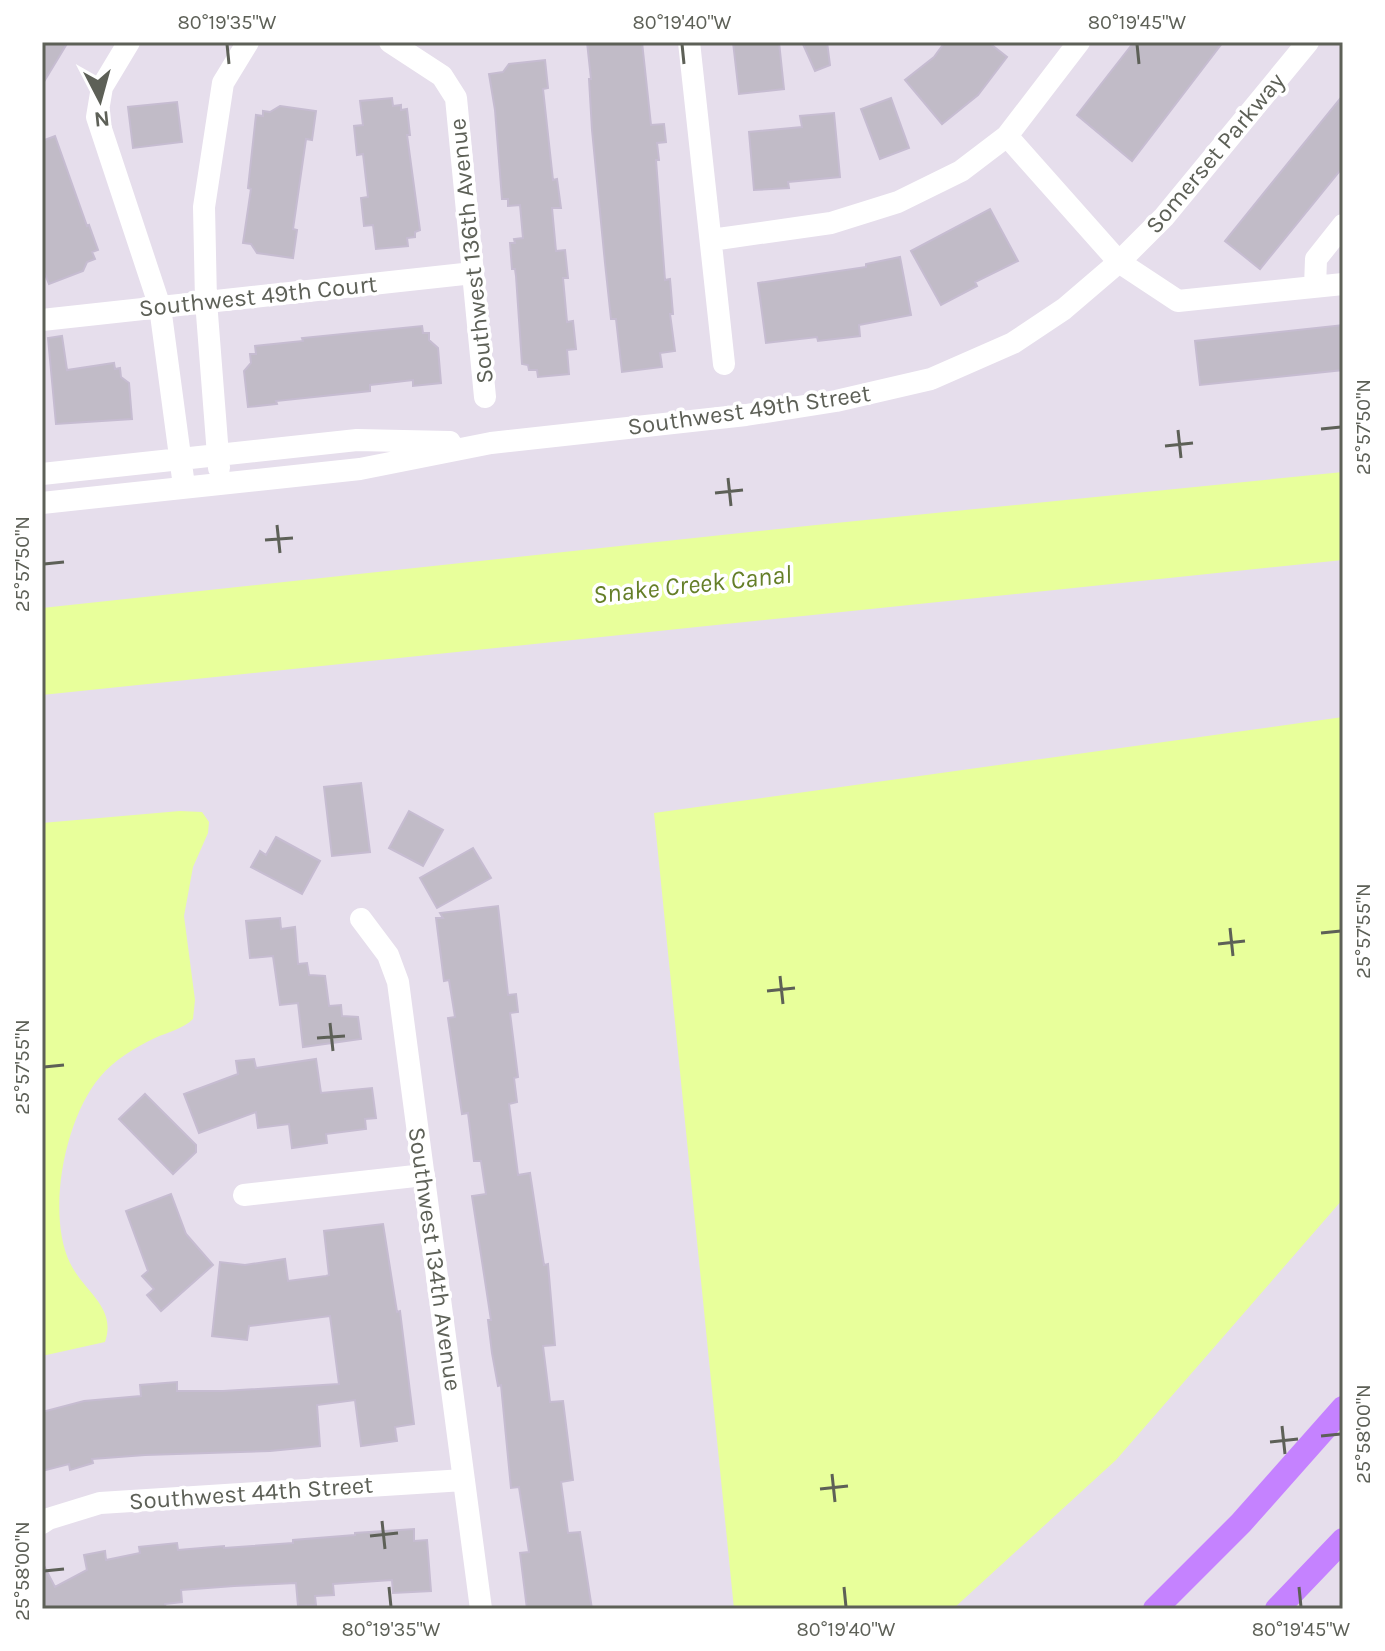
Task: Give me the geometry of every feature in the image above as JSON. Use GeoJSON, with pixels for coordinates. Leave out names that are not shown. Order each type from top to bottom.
{"type":"FeatureCollection","features":[{"type":"Feature","properties":{"kind":"highway"},"geometry":{"type":"LineString","coordinates":[[1155,1609],[1241,1523],[1343,1408]]}},
{"type":"Feature","properties":{"kind":"highway"},"geometry":{"type":"LineString","coordinates":[[1277,1609],[1343,1540]]}},
{"type":"Feature","properties":{"kind":"street"},"geometry":{"type":"LineString","coordinates":[[129,42],[102,87],[97,117],[160,307],[184,486]]}},
{"type":"Feature","properties":{"kind":"street"},"geometry":{"type":"LineString","coordinates":[[221,483],[206,301],[204,207],[223,83],[248,42]]}},
{"type":"Feature","properties":{"kind":"street","name":"Southwest 136th Avenue"},"geometry":{"type":"LineString","coordinates":[[390,42],[442,76],[456,98],[485,397]]}},
{"type":"Feature","properties":{"kind":"street"},"geometry":{"type":"LineString","coordinates":[[689,42],[724,364]]}},
{"type":"Feature","properties":{"kind":"street"},"geometry":{"type":"LineString","coordinates":[[711,240],[831,223],[898,202],[961,171],[1007,136],[1079,42]]}},
{"type":"Feature","properties":{"kind":"street","name":"Somerset Parkway"},"geometry":{"type":"LineString","coordinates":[[1119,262],[1164,217],[1308,42]]}},
{"type":"Feature","properties":{"kind":"street"},"geometry":{"type":"LineString","coordinates":[[1007,136],[1119,262],[1178,301],[1343,284]]}},
{"type":"Feature","properties":{"kind":"street"},"geometry":{"type":"LineString","coordinates":[[1315,287],[1316,259],[1343,225]]}},
{"type":"Feature","properties":{"kind":"street","name":"Southwest 49th Street"},"geometry":{"type":"LineString","coordinates":[[42,503],[360,469],[491,443],[746,415],[836,401],[931,379],[1013,343],[1064,309],[1119,262]]}},
{"type":"Feature","properties":{"kind":"street","name":"Southwest 49th Court"},"geometry":{"type":"LineString","coordinates":[[42,320],[473,273]]}},
{"type":"Feature","properties":{"kind":"street","name":"Southwest 49th Street"},"geometry":{"type":"LineString","coordinates":[[42,474],[357,440],[491,443]]}},
{"type":"Feature","properties":{"kind":"street","name":"Southwest 134th Avenue"},"geometry":{"type":"LineString","coordinates":[[361,919],[388,955],[398,982],[481,1609]]}},
{"type":"Feature","properties":{"kind":"street"},"geometry":{"type":"LineString","coordinates":[[244,1195],[424,1175]]}},
{"type":"Feature","properties":{"kind":"street","name":"Southwest 44th Street"},"geometry":{"type":"LineString","coordinates":[[42,1523],[100,1503],[464,1480]]}},
{"type":"Feature","properties":{"kind":"water","name":"Snake Creek Canal"},"geometry":{"type":"Polygon","coordinates":[[[1343,472],[1343,560],[42,695],[42,608],[1343,472]]]}},
{"type":"Feature","properties":{"kind":"water"},"geometry":{"type":"Polygon","coordinates":[[[1343,717],[1343,1199],[1116,1460],[953,1609],[734,1609],[654,813],[1343,717]]]}},
{"type":"Feature","properties":{"kind":"water"},"geometry":{"type":"Polygon","coordinates":[[[180,811],[202,812],[209,822],[208,833],[193,867],[184,916],[195,1000],[193,1019],[140,1046],[112,1065],[100,1077],[77,1116],[63,1167],[60,1193],[63,1242],[70,1263],[103,1309],[108,1330],[105,1342],[42,1356],[42,823],[180,811]]]}},
{"type":"Feature","properties":{"kind":"building"},"geometry":{"type":"Polygon","coordinates":[[[42,42],[68,42],[42,85],[42,42]]]}},
{"type":"Feature","properties":{"kind":"building"},"geometry":{"type":"Polygon","coordinates":[[[587,42],[642,42],[651,125],[664,124],[666,142],[657,143],[659,160],[656,160],[665,280],[670,279],[673,314],[670,314],[675,351],[660,353],[662,367],[622,372],[616,319],[611,319],[605,263],[587,42]]]}},
{"type":"Feature","properties":{"kind":"building"},"geometry":{"type":"Polygon","coordinates":[[[733,42],[779,42],[784,89],[739,94],[733,42]]]}},
{"type":"Feature","properties":{"kind":"building"},"geometry":{"type":"Polygon","coordinates":[[[802,42],[827,42],[830,65],[815,71],[802,42]]]}},
{"type":"Feature","properties":{"kind":"building"},"geometry":{"type":"Polygon","coordinates":[[[945,42],[988,42],[1007,57],[978,95],[942,124],[905,80],[934,57],[945,42]]]}},
{"type":"Feature","properties":{"kind":"building"},"geometry":{"type":"Polygon","coordinates":[[[1134,42],[1223,42],[1132,161],[1077,115],[1134,42]]]}},
{"type":"Feature","properties":{"kind":"building"},"geometry":{"type":"Polygon","coordinates":[[[545,60],[548,88],[543,89],[553,180],[557,179],[561,208],[552,208],[556,251],[565,250],[568,278],[563,278],[567,322],[573,321],[576,349],[567,350],[569,374],[538,377],[537,370],[529,370],[528,365],[522,364],[516,276],[515,269],[512,269],[510,243],[523,238],[520,205],[508,206],[508,199],[502,199],[489,74],[503,72],[509,64],[545,60]]]}},
{"type":"Feature","properties":{"kind":"building"},"geometry":{"type":"Polygon","coordinates":[[[1343,95],[1343,167],[1260,269],[1225,241],[1343,95]]]}},
{"type":"Feature","properties":{"kind":"building"},"geometry":{"type":"Polygon","coordinates":[[[392,98],[393,106],[401,105],[401,110],[407,109],[410,135],[407,135],[420,230],[415,232],[415,237],[407,238],[408,246],[376,249],[373,225],[364,226],[361,198],[368,197],[363,154],[357,155],[354,126],[363,125],[360,101],[392,98]]]}},
{"type":"Feature","properties":{"kind":"building"},"geometry":{"type":"Polygon","coordinates":[[[891,98],[909,148],[880,159],[861,109],[891,98]]]}},
{"type":"Feature","properties":{"kind":"building"},"geometry":{"type":"Polygon","coordinates":[[[177,102],[182,142],[133,148],[128,107],[177,102]]]}},
{"type":"Feature","properties":{"kind":"building"},"geometry":{"type":"Polygon","coordinates":[[[280,106],[316,111],[312,140],[306,139],[293,229],[297,230],[293,258],[257,253],[251,244],[243,243],[251,189],[248,188],[256,115],[263,116],[263,111],[270,112],[280,106]]]}},
{"type":"Feature","properties":{"kind":"building"},"geometry":{"type":"Polygon","coordinates":[[[834,113],[840,177],[788,182],[789,188],[754,190],[749,132],[802,127],[800,116],[834,113]]]}},
{"type":"Feature","properties":{"kind":"building"},"geometry":{"type":"Polygon","coordinates":[[[55,136],[98,250],[92,252],[95,259],[87,262],[83,271],[49,284],[42,267],[42,141],[55,136]]]}},
{"type":"Feature","properties":{"kind":"building"},"geometry":{"type":"Polygon","coordinates":[[[990,209],[1018,261],[975,282],[977,286],[941,305],[911,251],[990,209]]]}},
{"type":"Feature","properties":{"kind":"building"},"geometry":{"type":"Polygon","coordinates":[[[900,257],[911,315],[859,325],[860,336],[766,343],[758,283],[866,267],[866,264],[900,257]]]}},
{"type":"Feature","properties":{"kind":"building"},"geometry":{"type":"Polygon","coordinates":[[[1343,325],[1343,370],[1200,385],[1195,341],[1343,325]]]}},
{"type":"Feature","properties":{"kind":"building"},"geometry":{"type":"Polygon","coordinates":[[[422,326],[423,333],[429,333],[429,340],[438,348],[441,383],[413,386],[413,380],[370,385],[370,391],[248,407],[244,371],[251,363],[250,354],[256,354],[255,346],[422,326]]]}},
{"type":"Feature","properties":{"kind":"building"},"geometry":{"type":"Polygon","coordinates":[[[62,336],[67,370],[114,363],[115,369],[120,368],[121,377],[129,383],[132,419],[56,424],[48,338],[62,336]]]}},
{"type":"Feature","properties":{"kind":"building"},"geometry":{"type":"Polygon","coordinates":[[[361,783],[370,852],[332,856],[324,787],[361,783]]]}},
{"type":"Feature","properties":{"kind":"building"},"geometry":{"type":"Polygon","coordinates":[[[409,811],[443,830],[423,866],[389,848],[409,811]]]}},
{"type":"Feature","properties":{"kind":"building"},"geometry":{"type":"Polygon","coordinates":[[[276,837],[320,861],[302,894],[251,867],[260,851],[266,855],[276,837]]]}},
{"type":"Feature","properties":{"kind":"building"},"geometry":{"type":"Polygon","coordinates":[[[473,848],[491,878],[437,908],[420,878],[473,848]]]}},
{"type":"Feature","properties":{"kind":"building"},"geometry":{"type":"Polygon","coordinates":[[[498,906],[508,995],[516,994],[518,1012],[510,1013],[518,1077],[514,1078],[517,1102],[509,1104],[518,1175],[530,1173],[544,1265],[548,1264],[555,1345],[543,1346],[550,1402],[563,1401],[573,1480],[561,1482],[568,1533],[580,1532],[592,1609],[527,1609],[520,1553],[529,1552],[519,1487],[511,1488],[501,1385],[498,1386],[492,1353],[488,1320],[491,1320],[472,1196],[486,1194],[481,1161],[474,1161],[468,1113],[462,1114],[448,1018],[455,1017],[449,980],[444,981],[436,918],[443,918],[440,913],[498,906]]]}},
{"type":"Feature","properties":{"kind":"building"},"geometry":{"type":"Polygon","coordinates":[[[280,918],[281,929],[295,927],[298,964],[307,963],[309,975],[325,976],[329,1006],[341,1005],[342,1016],[358,1017],[361,1039],[303,1047],[298,1003],[280,1005],[273,956],[250,958],[246,921],[280,918]]]}},
{"type":"Feature","properties":{"kind":"building"},"geometry":{"type":"Polygon","coordinates":[[[254,1059],[256,1068],[316,1059],[321,1093],[372,1088],[376,1118],[365,1119],[366,1129],[326,1134],[327,1143],[292,1148],[289,1124],[258,1128],[256,1112],[199,1133],[184,1094],[238,1074],[236,1061],[254,1059]]]}},
{"type":"Feature","properties":{"kind":"building"},"geometry":{"type":"Polygon","coordinates":[[[145,1094],[196,1145],[196,1152],[173,1174],[119,1119],[145,1094]]]}},
{"type":"Feature","properties":{"kind":"building"},"geometry":{"type":"Polygon","coordinates":[[[171,1194],[186,1234],[213,1265],[161,1311],[147,1295],[154,1289],[142,1276],[148,1271],[126,1211],[171,1194]]]}},
{"type":"Feature","properties":{"kind":"building"},"geometry":{"type":"Polygon","coordinates":[[[383,1224],[397,1312],[400,1311],[414,1424],[395,1427],[397,1441],[361,1446],[355,1400],[317,1405],[320,1446],[92,1459],[93,1463],[70,1470],[69,1464],[42,1471],[42,1412],[84,1401],[141,1396],[140,1385],[177,1382],[177,1391],[223,1391],[339,1384],[330,1316],[249,1326],[247,1340],[212,1336],[220,1262],[245,1265],[285,1259],[288,1281],[326,1276],[329,1275],[324,1231],[383,1224]]]}},
{"type":"Feature","properties":{"kind":"building"},"geometry":{"type":"Polygon","coordinates":[[[414,1529],[414,1541],[427,1540],[431,1591],[393,1593],[392,1580],[333,1584],[334,1595],[315,1596],[316,1605],[298,1606],[296,1583],[181,1590],[182,1602],[165,1604],[166,1609],[42,1609],[42,1562],[55,1587],[87,1570],[84,1555],[105,1551],[106,1560],[140,1553],[139,1547],[177,1543],[178,1550],[224,1548],[414,1529]]]}}]}
